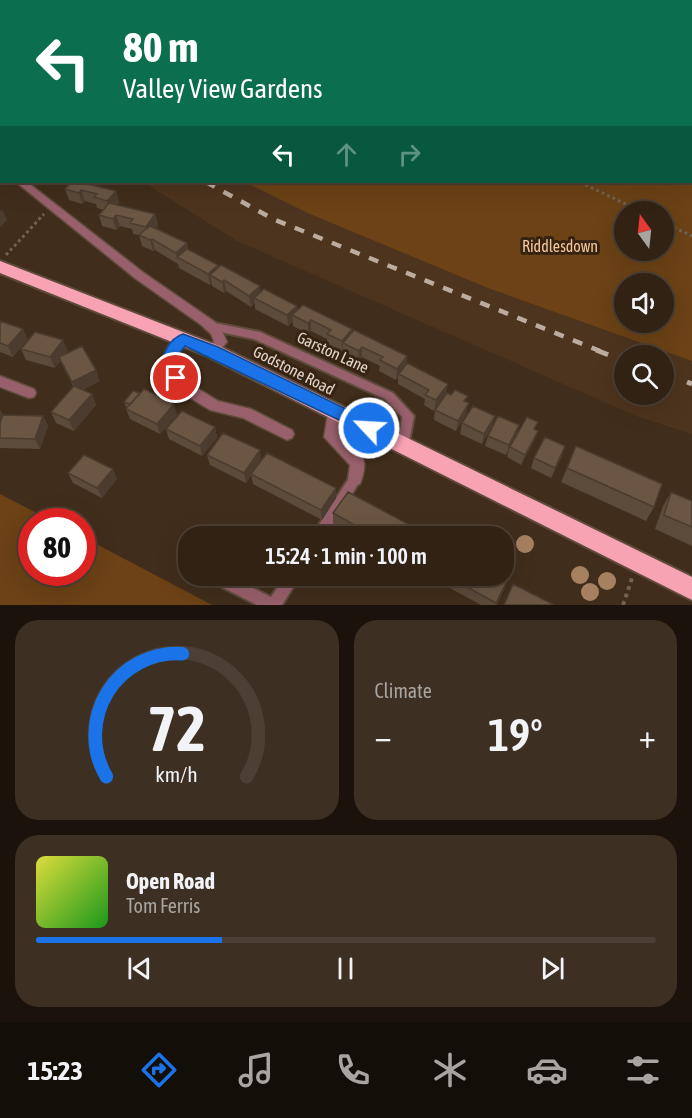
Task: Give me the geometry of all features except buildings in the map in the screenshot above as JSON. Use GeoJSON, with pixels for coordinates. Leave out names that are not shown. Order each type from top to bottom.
{"type":"FeatureCollection","features":[{"type":"Feature","properties":{"kind":"highway","name":"Godstone Road"},"geometry":{"type":"LineString","coordinates":[[0,267],[213,351],[334,412],[404,444],[692,590]]}},
{"type":"Feature","properties":{"kind":"street","name":"Garston Lane"},"geometry":{"type":"LineString","coordinates":[[22,183],[141,277],[210,326]]}},
{"type":"Feature","properties":{"kind":"street"},"geometry":{"type":"LineString","coordinates":[[210,326],[221,342],[213,351]]}},
{"type":"Feature","properties":{"kind":"street"},"geometry":{"type":"LineString","coordinates":[[183,339],[170,354],[167,369],[184,387],[215,406],[246,413],[287,434]]}},
{"type":"Feature","properties":{"kind":"street"},"geometry":{"type":"LineString","coordinates":[[0,381],[28,393]]}},
{"type":"Feature","properties":{"kind":"street"},"geometry":{"type":"LineString","coordinates":[[334,412],[331,436],[358,463],[355,479]]}},
{"type":"Feature","properties":{"kind":"lane","name":"Garston Lane"},"geometry":{"type":"LineString","coordinates":[[210,326],[256,335],[389,396],[408,416],[404,444]]}},
{"type":"Feature","properties":{"kind":"lane"},"geometry":{"type":"LineString","coordinates":[[325,526],[355,479]]}},
{"type":"Feature","properties":{"kind":"lane"},"geometry":{"type":"LineString","coordinates":[[235,586],[273,605],[286,586]]}},
{"type":"Feature","properties":{"kind":"path"},"geometry":{"type":"LineString","coordinates":[[582,183],[619,201]]}},
{"type":"Feature","properties":{"kind":"path"},"geometry":{"type":"LineString","coordinates":[[0,262],[52,206]]}},
{"type":"Feature","properties":{"kind":"path"},"geometry":{"type":"LineString","coordinates":[[674,227],[692,236]]}},
{"type":"Feature","properties":{"kind":"path"},"geometry":{"type":"LineString","coordinates":[[623,605],[637,562]]}},
{"type":"Feature","properties":{"kind":"shaded area"},"geometry":{"type":"Polygon","coordinates":[[[145,183],[250,183],[306,212],[614,331],[614,333],[651,345],[614,345],[614,405],[674,405],[674,354],[692,361],[692,434],[636,416],[237,241],[145,183]]]}},
{"type":"Feature","properties":{"kind":"green space","name":"Riddlesdown"},"geometry":{"type":"Polygon","coordinates":[[[247,183],[692,183],[692,361],[674,355],[674,345],[647,345],[488,288],[310,214],[247,183]]]}},
{"type":"Feature","properties":{"kind":"green space"},"geometry":{"type":"Polygon","coordinates":[[[0,494],[27,508],[18,508],[18,586],[96,586],[96,544],[212,605],[0,605],[0,494]]]}},
{"type":"Feature","properties":{"kind":"railway"},"geometry":{"type":"LineString","coordinates":[[208,183],[273,219],[600,351]]}},
{"type":"Feature","properties":{"kind":"railway"},"geometry":{"type":"LineString","coordinates":[[596,350],[614,357]]}},
{"type":"Feature","properties":{"kind":"railway"},"geometry":{"type":"LineString","coordinates":[[674,377],[692,384]]}},
{"type":"Feature","properties":{"kind":"route"},"geometry":{"type":"LineString","coordinates":[[176,378],[167,369],[170,354],[183,339],[213,351],[369,428]]}}]}
